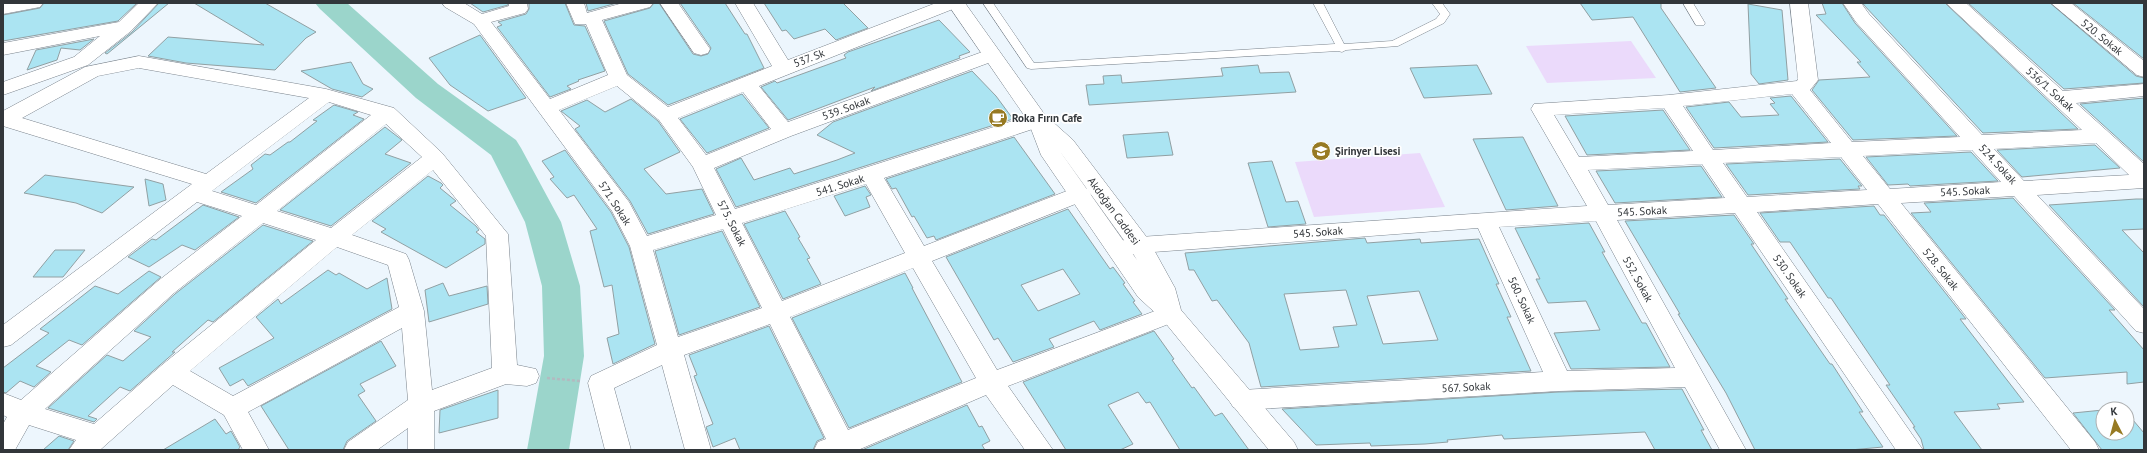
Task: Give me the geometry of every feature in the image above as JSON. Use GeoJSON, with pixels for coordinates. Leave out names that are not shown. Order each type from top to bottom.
{"type":"FeatureCollection","features":[{"type":"Feature","properties":{"kind":"street"},"geometry":{"type":"LineString","coordinates":[[3,9],[34,3]]}},
{"type":"Feature","properties":{"kind":"street"},"geometry":{"type":"LineString","coordinates":[[3,89],[81,60],[124,27],[149,3]]}},
{"type":"Feature","properties":{"kind":"street","name":"571. Sokak"},"geometry":{"type":"LineString","coordinates":[[450,3],[480,20],[621,207],[641,246],[698,450]]}},
{"type":"Feature","properties":{"kind":"street"},"geometry":{"type":"LineString","coordinates":[[480,20],[519,8],[518,3]]}},
{"type":"Feature","properties":{"kind":"street","name":"575. Sokak"},"geometry":{"type":"LineString","coordinates":[[575,3],[586,18],[619,78],[666,115],[702,165],[777,312],[838,448]]}},
{"type":"Feature","properties":{"kind":"street"},"geometry":{"type":"LineString","coordinates":[[586,18],[644,3]]}},
{"type":"Feature","properties":{"kind":"street"},"geometry":{"type":"LineString","coordinates":[[669,3],[702,49]]}},
{"type":"Feature","properties":{"kind":"street"},"geometry":{"type":"LineString","coordinates":[[744,3],[783,68]]}},
{"type":"Feature","properties":{"kind":"street","name":"537. Sk"},"geometry":{"type":"LineString","coordinates":[[666,115],[748,84],[783,68],[954,3]]}},
{"type":"Feature","properties":{"kind":"street","name":"Akdoğan Caddesi"},"geometry":{"type":"LineString","coordinates":[[954,3],[1038,120],[1066,145],[1140,245],[1163,288],[1171,314]]}},
{"type":"Feature","properties":{"kind":"street"},"geometry":{"type":"LineString","coordinates":[[1670,101],[1802,87],[1808,80],[1799,3]]}},
{"type":"Feature","properties":{"kind":"street","name":"524. Sokak"},"geometry":{"type":"LineString","coordinates":[[1852,3],[1862,18],[2021,188],[2144,324]]}},
{"type":"Feature","properties":{"kind":"street","name":"536/1. Sokak"},"geometry":{"type":"LineString","coordinates":[[1955,3],[2144,176]]}},
{"type":"Feature","properties":{"kind":"street","name":"520. Sokak"},"geometry":{"type":"LineString","coordinates":[[2060,3],[2144,71]]}},
{"type":"Feature","properties":{"kind":"street"},"geometry":{"type":"LineString","coordinates":[[3,49],[124,27]]}},
{"type":"Feature","properties":{"kind":"street","name":"539. Sokak"},"geometry":{"type":"LineString","coordinates":[[702,165],[784,131],[992,54]]}},
{"type":"Feature","properties":{"kind":"street"},"geometry":{"type":"LineString","coordinates":[[3,79],[81,60]]}},
{"type":"Feature","properties":{"kind":"street"},"geometry":{"type":"LineString","coordinates":[[4,120],[92,71],[139,62],[326,95],[387,113],[435,158],[497,234],[516,375],[421,405],[357,450]]}},
{"type":"Feature","properties":{"kind":"street"},"geometry":{"type":"LineString","coordinates":[[546,108],[619,78]]}},
{"type":"Feature","properties":{"kind":"street"},"geometry":{"type":"LineString","coordinates":[[748,84],[784,131]]}},
{"type":"Feature","properties":{"kind":"street","name":"528. Sokak"},"geometry":{"type":"LineString","coordinates":[[1797,87],[2086,450]]}},
{"type":"Feature","properties":{"kind":"street"},"geometry":{"type":"LineString","coordinates":[[2059,98],[2144,90]]}},
{"type":"Feature","properties":{"kind":"street"},"geometry":{"type":"LineString","coordinates":[[3,338],[201,187],[326,95]]}},
{"type":"Feature","properties":{"kind":"street","name":"552. Sokak"},"geometry":{"type":"LineString","coordinates":[[1670,101],[1541,109],[1602,213],[1733,450]]}},
{"type":"Feature","properties":{"kind":"street","name":"530. Sokak"},"geometry":{"type":"LineString","coordinates":[[1670,101],[1910,450]]}},
{"type":"Feature","properties":{"kind":"street"},"geometry":{"type":"LineString","coordinates":[[3,448],[13,408],[387,113]]}},
{"type":"Feature","properties":{"kind":"street"},"geometry":{"type":"LineString","coordinates":[[4,120],[201,187],[259,213],[334,237],[398,260],[412,311],[421,405],[421,450]]}},
{"type":"Feature","properties":{"kind":"street","name":"Akdoğan Caddesi"},"geometry":{"type":"LineString","coordinates":[[1038,120],[1048,150],[1146,291],[1171,314],[1285,450]]}},
{"type":"Feature","properties":{"kind":"street","name":"541. Sokak"},"geometry":{"type":"LineString","coordinates":[[641,246],[871,175],[1038,120]]}},
{"type":"Feature","properties":{"kind":"street"},"geometry":{"type":"LineString","coordinates":[[1574,164],[1979,144],[2101,136]]}},
{"type":"Feature","properties":{"kind":"street"},"geometry":{"type":"LineString","coordinates":[[13,408],[91,443],[171,372],[334,237],[435,158]]}},
{"type":"Feature","properties":{"kind":"street"},"geometry":{"type":"LineString","coordinates":[[871,175],[991,382],[1040,450]]}},
{"type":"Feature","properties":{"kind":"street","name":"545. Sokak"},"geometry":{"type":"LineString","coordinates":[[1118,249],[1140,245],[1485,220],[2144,182]]}},
{"type":"Feature","properties":{"kind":"street"},"geometry":{"type":"LineString","coordinates":[[618,450],[600,383],[670,350],[777,312],[1080,194]]}},
{"type":"Feature","properties":{"kind":"street","name":"560. Sokak"},"geometry":{"type":"LineString","coordinates":[[1485,220],[1559,381]]}},
{"type":"Feature","properties":{"kind":"street"},"geometry":{"type":"LineString","coordinates":[[233,408],[412,311]]}},
{"type":"Feature","properties":{"kind":"street"},"geometry":{"type":"LineString","coordinates":[[838,448],[991,382],[1171,314]]}},
{"type":"Feature","properties":{"kind":"street"},"geometry":{"type":"LineString","coordinates":[[171,372],[233,408],[256,450]]}},
{"type":"Feature","properties":{"kind":"street","name":"567. Sokak"},"geometry":{"type":"LineString","coordinates":[[1242,400],[1559,381],[1691,376]]}},
{"type":"Feature","properties":{"kind":"street","name":"Akdoğan Caddesi"},"geometry":{"type":"LineString","coordinates":[[1242,400],[1298,450]]}},
{"type":"Feature","properties":{"kind":"lane"},"geometry":{"type":"LineString","coordinates":[[988,3],[1031,66],[1342,49],[1394,44],[1440,21],[1445,14],[1437,3]]}},
{"type":"Feature","properties":{"kind":"lane"},"geometry":{"type":"LineString","coordinates":[[1318,3],[1342,49]]}},
{"type":"Feature","properties":{"kind":"lane"},"geometry":{"type":"LineString","coordinates":[[1688,3],[1700,24]]}},
{"type":"Feature","properties":{"kind":"path"},"geometry":{"type":"LineString","coordinates":[[516,375],[600,383]]}},
{"type":"Feature","properties":{"kind":"shaded area"},"geometry":{"type":"Polygon","coordinates":[[[1631,41],[1656,78],[1547,83],[1526,46],[1631,41]]]}},
{"type":"Feature","properties":{"kind":"shaded area"},"geometry":{"type":"Polygon","coordinates":[[[1420,153],[1445,207],[1314,217],[1295,162],[1420,153]]]}},
{"type":"Feature","properties":{"kind":"building"},"geometry":{"type":"Polygon","coordinates":[[[44,3],[137,3],[118,21],[3,41],[3,15],[40,8],[44,3]]]}},
{"type":"Feature","properties":{"kind":"building"},"geometry":{"type":"Polygon","coordinates":[[[159,3],[169,3],[107,54],[105,53],[132,32],[159,3]]]}},
{"type":"Feature","properties":{"kind":"building"},"geometry":{"type":"Polygon","coordinates":[[[194,3],[265,3],[316,32],[306,38],[275,70],[186,63],[148,56],[168,37],[264,45],[194,3]]]}},
{"type":"Feature","properties":{"kind":"building"},"geometry":{"type":"Polygon","coordinates":[[[470,3],[508,3],[508,5],[483,12],[470,3]]]}},
{"type":"Feature","properties":{"kind":"building"},"geometry":{"type":"Polygon","coordinates":[[[529,3],[565,3],[574,25],[585,26],[605,71],[578,80],[579,81],[567,86],[571,89],[550,97],[497,27],[502,25],[498,22],[526,14],[529,9],[529,3]]]}},
{"type":"Feature","properties":{"kind":"building"},"geometry":{"type":"Polygon","coordinates":[[[586,3],[617,3],[588,11],[586,3]]]}},
{"type":"Feature","properties":{"kind":"building"},"geometry":{"type":"Polygon","coordinates":[[[654,3],[659,3],[693,54],[701,56],[708,54],[711,48],[680,3],[725,3],[745,34],[747,34],[764,68],[668,105],[628,74],[604,21],[650,8],[654,3]]]}},
{"type":"Feature","properties":{"kind":"building"},"geometry":{"type":"Polygon","coordinates":[[[764,3],[843,3],[868,28],[836,40],[825,29],[794,39],[786,30],[782,31],[764,3]]]}},
{"type":"Feature","properties":{"kind":"building"},"geometry":{"type":"Polygon","coordinates":[[[1580,3],[1661,3],[1661,8],[1716,88],[1680,92],[1633,17],[1592,20],[1580,3]]]}},
{"type":"Feature","properties":{"kind":"building"},"geometry":{"type":"Polygon","coordinates":[[[1822,3],[1842,3],[1855,23],[1957,136],[1853,140],[1812,90],[1819,80],[1870,77],[1857,62],[1861,62],[1816,15],[1826,14],[1822,3]]]}},
{"type":"Feature","properties":{"kind":"building"},"geometry":{"type":"Polygon","coordinates":[[[1945,3],[2078,129],[1983,133],[1863,4],[1945,3]]]}},
{"type":"Feature","properties":{"kind":"building"},"geometry":{"type":"Polygon","coordinates":[[[1968,3],[2050,3],[2136,76],[2144,78],[2144,83],[2064,89],[1968,3]]]}},
{"type":"Feature","properties":{"kind":"building"},"geometry":{"type":"Polygon","coordinates":[[[2073,3],[2144,3],[2144,59],[2073,3]]]}},
{"type":"Feature","properties":{"kind":"building"},"geometry":{"type":"Polygon","coordinates":[[[1748,4],[1782,10],[1788,80],[1759,84],[1751,74],[1748,4]]]}},
{"type":"Feature","properties":{"kind":"building"},"geometry":{"type":"Polygon","coordinates":[[[939,20],[970,52],[959,56],[960,58],[871,91],[875,87],[788,120],[761,87],[775,81],[777,83],[846,58],[844,55],[848,52],[939,20]]]}},
{"type":"Feature","properties":{"kind":"building"},"geometry":{"type":"Polygon","coordinates":[[[480,35],[526,98],[488,111],[450,85],[429,58],[480,35]]]}},
{"type":"Feature","properties":{"kind":"building"},"geometry":{"type":"Polygon","coordinates":[[[94,39],[80,50],[61,48],[57,60],[27,70],[36,50],[94,39]]]}},
{"type":"Feature","properties":{"kind":"building"},"geometry":{"type":"Polygon","coordinates":[[[351,62],[363,84],[373,89],[362,97],[332,89],[301,71],[351,62]]]}},
{"type":"Feature","properties":{"kind":"building"},"geometry":{"type":"Polygon","coordinates":[[[1258,65],[1260,73],[1289,72],[1296,92],[1089,105],[1086,85],[1104,84],[1103,76],[1121,75],[1122,83],[1223,76],[1221,68],[1258,65]]]}},
{"type":"Feature","properties":{"kind":"building"},"geometry":{"type":"Polygon","coordinates":[[[1477,65],[1492,94],[1424,98],[1410,68],[1477,65]]]}},
{"type":"Feature","properties":{"kind":"building"},"geometry":{"type":"Polygon","coordinates":[[[972,71],[996,96],[1013,119],[736,207],[716,169],[741,158],[754,180],[790,168],[794,174],[837,160],[855,153],[817,135],[833,122],[972,71]]]}},
{"type":"Feature","properties":{"kind":"building"},"geometry":{"type":"Polygon","coordinates":[[[742,94],[769,128],[707,153],[680,119],[742,94]]]}},
{"type":"Feature","properties":{"kind":"building"},"geometry":{"type":"Polygon","coordinates":[[[1791,96],[1828,142],[1714,148],[1686,107],[1729,102],[1741,117],[1779,115],[1770,104],[1775,103],[1770,98],[1791,96]]]}},
{"type":"Feature","properties":{"kind":"building"},"geometry":{"type":"Polygon","coordinates":[[[2144,98],[2144,162],[2080,104],[2144,98]]]}},
{"type":"Feature","properties":{"kind":"building"},"geometry":{"type":"Polygon","coordinates":[[[631,99],[658,121],[680,152],[644,169],[666,194],[702,189],[714,214],[648,234],[630,201],[575,129],[580,126],[561,111],[587,100],[605,112],[631,99]]]}},
{"type":"Feature","properties":{"kind":"building"},"geometry":{"type":"Polygon","coordinates":[[[334,105],[358,112],[353,115],[364,119],[256,203],[221,192],[253,169],[251,165],[265,154],[270,155],[290,142],[317,121],[313,120],[334,105]]]}},
{"type":"Feature","properties":{"kind":"building"},"geometry":{"type":"Polygon","coordinates":[[[1663,110],[1690,150],[1587,155],[1565,116],[1663,110]]]}},
{"type":"Feature","properties":{"kind":"building"},"geometry":{"type":"Polygon","coordinates":[[[385,127],[402,140],[385,154],[411,163],[331,226],[280,210],[385,127]]]}},
{"type":"Feature","properties":{"kind":"building"},"geometry":{"type":"Polygon","coordinates":[[[1168,132],[1173,155],[1127,158],[1123,135],[1168,132]]]}},
{"type":"Feature","properties":{"kind":"building"},"geometry":{"type":"Polygon","coordinates":[[[1014,137],[1055,194],[936,240],[934,236],[927,238],[914,216],[912,217],[896,188],[892,189],[886,179],[1014,137]]]}},
{"type":"Feature","properties":{"kind":"building"},"geometry":{"type":"Polygon","coordinates":[[[1523,137],[1558,206],[1506,210],[1473,139],[1523,137]]]}},
{"type":"Feature","properties":{"kind":"building"},"geometry":{"type":"Polygon","coordinates":[[[2095,145],[2120,168],[2022,177],[1997,150],[2095,145]]]}},
{"type":"Feature","properties":{"kind":"building"},"geometry":{"type":"Polygon","coordinates":[[[565,150],[611,212],[629,247],[655,344],[613,364],[607,338],[619,334],[612,285],[604,287],[590,231],[597,229],[574,195],[567,198],[550,179],[554,177],[542,161],[565,150]]]}},
{"type":"Feature","properties":{"kind":"building"},"geometry":{"type":"Polygon","coordinates":[[[1971,152],[1998,181],[1910,186],[1908,184],[1888,185],[1866,157],[1971,152]]]}},
{"type":"Feature","properties":{"kind":"building"},"geometry":{"type":"Polygon","coordinates":[[[1840,159],[1862,186],[1858,186],[1860,189],[1748,195],[1726,164],[1840,159]]]}},
{"type":"Feature","properties":{"kind":"building"},"geometry":{"type":"Polygon","coordinates":[[[1272,161],[1286,202],[1298,201],[1306,224],[1268,227],[1248,163],[1272,161]]]}},
{"type":"Feature","properties":{"kind":"building"},"geometry":{"type":"Polygon","coordinates":[[[1701,166],[1722,197],[1615,203],[1596,171],[1701,166]]]}},
{"type":"Feature","properties":{"kind":"building"},"geometry":{"type":"Polygon","coordinates":[[[45,175],[134,187],[102,213],[76,203],[24,193],[45,175]]]}},
{"type":"Feature","properties":{"kind":"building"},"geometry":{"type":"Polygon","coordinates":[[[428,176],[443,185],[440,188],[456,201],[450,205],[476,226],[479,230],[476,232],[485,239],[485,244],[446,268],[381,232],[386,229],[372,221],[428,176]]]}},
{"type":"Feature","properties":{"kind":"building"},"geometry":{"type":"Polygon","coordinates":[[[145,179],[163,184],[166,200],[149,206],[145,179]]]}},
{"type":"Feature","properties":{"kind":"building"},"geometry":{"type":"Polygon","coordinates":[[[865,186],[871,195],[866,197],[870,207],[845,216],[834,196],[865,186]]]}},
{"type":"Feature","properties":{"kind":"building"},"geometry":{"type":"Polygon","coordinates":[[[2013,198],[2115,310],[2109,310],[2144,350],[2144,382],[2127,384],[2127,372],[2045,378],[1911,213],[1931,212],[1924,203],[2013,198]]]}},
{"type":"Feature","properties":{"kind":"building"},"geometry":{"type":"Polygon","coordinates":[[[2144,199],[2144,229],[2122,230],[2144,253],[2144,307],[2049,205],[2144,199]]]}},
{"type":"Feature","properties":{"kind":"building"},"geometry":{"type":"Polygon","coordinates":[[[203,205],[239,217],[195,250],[182,245],[149,267],[128,257],[152,239],[156,240],[203,205]]]}},
{"type":"Feature","properties":{"kind":"building"},"geometry":{"type":"Polygon","coordinates":[[[1874,206],[1880,215],[1884,215],[1966,319],[1960,319],[2024,402],[1997,404],[2000,409],[1954,412],[1982,450],[1924,450],[1921,439],[1913,427],[1915,427],[1886,385],[1890,385],[1831,298],[1828,298],[1790,242],[1780,242],[1760,213],[1874,206]]]}},
{"type":"Feature","properties":{"kind":"building"},"geometry":{"type":"Polygon","coordinates":[[[1068,209],[1110,269],[1113,267],[1125,283],[1123,284],[1142,314],[1100,330],[1094,321],[1049,339],[1054,347],[1013,362],[998,338],[994,340],[946,257],[1068,209]],[[1063,269],[1021,285],[1038,311],[1080,294],[1063,269]]]}},
{"type":"Feature","properties":{"kind":"building"},"geometry":{"type":"Polygon","coordinates":[[[785,211],[800,237],[798,238],[810,258],[807,259],[821,284],[783,299],[744,224],[785,211]]]}},
{"type":"Feature","properties":{"kind":"building"},"geometry":{"type":"Polygon","coordinates":[[[1734,215],[1754,244],[1751,244],[1788,299],[1785,299],[1830,364],[1832,364],[1863,412],[1859,412],[1883,447],[1850,450],[1755,450],[1726,393],[1678,314],[1680,314],[1625,221],[1734,215]]]}},
{"type":"Feature","properties":{"kind":"building"},"geometry":{"type":"Polygon","coordinates":[[[1589,223],[1605,252],[1602,252],[1625,293],[1642,323],[1646,323],[1670,367],[1571,369],[1554,333],[1600,330],[1586,301],[1548,303],[1536,279],[1540,279],[1515,228],[1589,223]]]}},
{"type":"Feature","properties":{"kind":"building"},"geometry":{"type":"Polygon","coordinates":[[[263,225],[313,241],[213,322],[208,320],[172,352],[175,352],[130,391],[120,387],[88,416],[97,419],[94,422],[48,408],[107,355],[123,361],[151,337],[134,331],[175,294],[263,225]]]}},
{"type":"Feature","properties":{"kind":"building"},"geometry":{"type":"Polygon","coordinates":[[[722,231],[760,307],[679,335],[655,251],[722,231]]]}},
{"type":"Feature","properties":{"kind":"building"},"geometry":{"type":"Polygon","coordinates":[[[1365,238],[1367,243],[1420,239],[1421,243],[1479,239],[1499,284],[1496,284],[1511,317],[1507,317],[1531,371],[1261,387],[1249,343],[1217,300],[1212,301],[1194,270],[1189,270],[1185,253],[1365,238]],[[1346,290],[1284,294],[1300,350],[1339,347],[1333,327],[1357,325],[1346,290]],[[1419,291],[1367,296],[1383,344],[1438,340],[1419,291]]]}},
{"type":"Feature","properties":{"kind":"building"},"geometry":{"type":"Polygon","coordinates":[[[55,250],[85,250],[63,277],[33,277],[55,250]]]}},
{"type":"Feature","properties":{"kind":"building"},"geometry":{"type":"Polygon","coordinates":[[[328,270],[336,275],[339,273],[367,289],[387,278],[392,309],[248,386],[243,379],[230,386],[219,368],[274,338],[256,317],[278,299],[281,304],[328,270]]]}},
{"type":"Feature","properties":{"kind":"building"},"geometry":{"type":"Polygon","coordinates":[[[149,271],[161,277],[82,345],[69,340],[36,366],[51,372],[34,387],[20,381],[6,393],[3,392],[3,368],[49,333],[40,329],[95,286],[118,294],[149,271]]]}},
{"type":"Feature","properties":{"kind":"building"},"geometry":{"type":"Polygon","coordinates":[[[905,273],[962,382],[849,428],[792,318],[905,273]]]}},
{"type":"Feature","properties":{"kind":"building"},"geometry":{"type":"Polygon","coordinates":[[[443,283],[449,296],[487,286],[488,304],[429,322],[425,290],[443,283]]]}},
{"type":"Feature","properties":{"kind":"building"},"geometry":{"type":"Polygon","coordinates":[[[769,326],[824,438],[817,441],[813,450],[740,450],[735,438],[713,447],[706,427],[713,424],[694,376],[697,375],[689,355],[769,326]]]}},
{"type":"Feature","properties":{"kind":"building"},"geometry":{"type":"Polygon","coordinates":[[[1154,331],[1192,388],[1194,387],[1215,416],[1222,413],[1249,450],[1180,450],[1150,402],[1146,403],[1138,392],[1108,405],[1133,444],[1120,450],[1066,450],[1023,382],[1154,331]]]}},
{"type":"Feature","properties":{"kind":"building"},"geometry":{"type":"Polygon","coordinates":[[[381,341],[396,366],[360,384],[365,391],[358,395],[376,421],[347,441],[343,450],[289,450],[261,406],[381,341]]]}},
{"type":"Feature","properties":{"kind":"building"},"geometry":{"type":"Polygon","coordinates":[[[1682,389],[1704,430],[1701,430],[1712,450],[1655,450],[1645,432],[1504,439],[1502,435],[1447,440],[1448,442],[1425,444],[1371,446],[1370,443],[1316,445],[1282,409],[1559,392],[1682,389]]]}},
{"type":"Feature","properties":{"kind":"building"},"geometry":{"type":"Polygon","coordinates":[[[498,390],[498,418],[439,433],[440,410],[498,390]]]}},
{"type":"Feature","properties":{"kind":"building"},"geometry":{"type":"Polygon","coordinates":[[[967,405],[979,427],[982,426],[990,441],[982,445],[985,450],[862,450],[967,405]]]}},
{"type":"Feature","properties":{"kind":"building"},"geometry":{"type":"Polygon","coordinates":[[[2095,411],[2095,441],[2135,441],[2135,422],[2144,433],[2144,450],[2102,450],[2073,413],[2095,411]]]}},
{"type":"Feature","properties":{"kind":"building"},"geometry":{"type":"Polygon","coordinates":[[[215,419],[226,434],[231,431],[240,447],[238,450],[163,450],[215,419]]]}},
{"type":"Feature","properties":{"kind":"building"},"geometry":{"type":"Polygon","coordinates":[[[59,436],[74,441],[68,450],[43,450],[59,436]]]}},
{"type":"Feature","properties":{"kind":"waterway"},"geometry":{"type":"LineString","coordinates":[[330,3],[427,91],[504,148],[543,222],[561,286],[564,356],[548,450]]}},
{"type":"Feature","properties":{"kind":"place","name":"Roka Fırın Cafe"},"geometry":{"type":"Point","coordinates":[998,118]}},
{"type":"Feature","properties":{"kind":"place","name":"Şirinyer Lisesi"},"geometry":{"type":"Point","coordinates":[1321,151]}}]}
